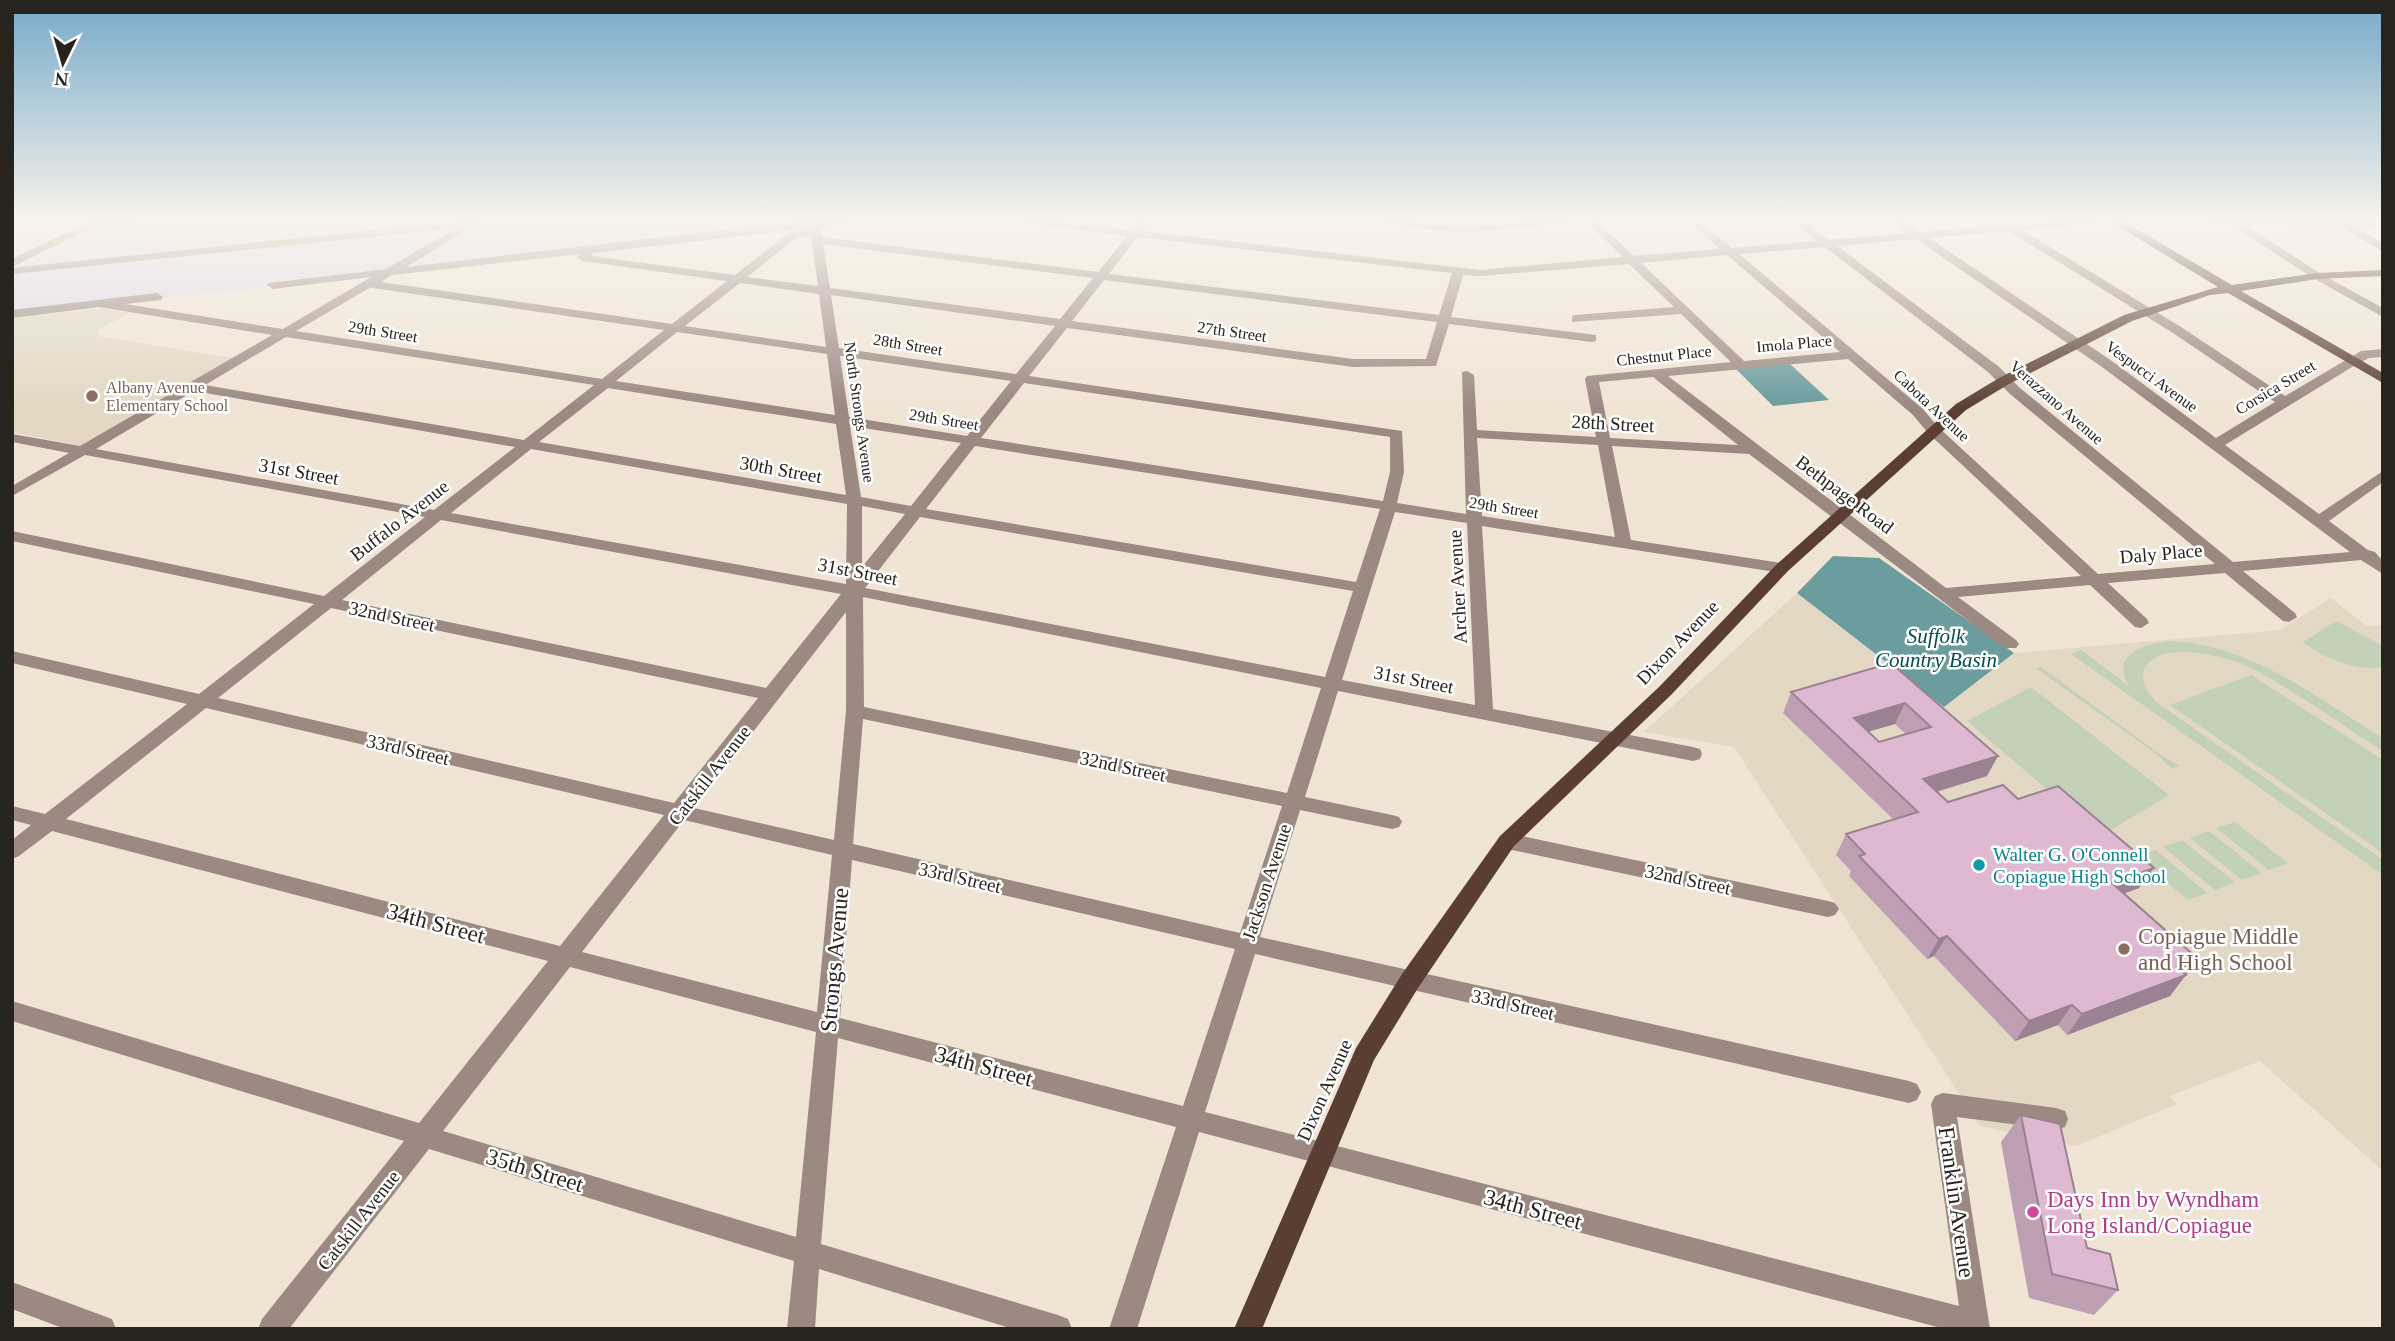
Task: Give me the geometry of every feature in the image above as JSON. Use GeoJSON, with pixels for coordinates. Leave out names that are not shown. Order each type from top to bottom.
{"type":"FeatureCollection","features":[{"type":"Feature","properties":{"kind":"main road"},"geometry":{"type":"LineString","coordinates":[[2223,283],[2383,379]]}},
{"type":"Feature","properties":{"kind":"main road","name":"Dixon Avenue"},"geometry":{"type":"LineString","coordinates":[[1248,1329],[1364,1055],[1409,981],[1507,841],[1665,691],[1782,568],[1961,407],[2077,343],[2146,311],[2188,297],[2270,283]]}},
{"type":"Feature","properties":{"kind":"street"},"geometry":{"type":"LineString","coordinates":[[273,285],[297,283]]}},
{"type":"Feature","properties":{"kind":"street","name":"Buffalo Avenue"},"geometry":{"type":"LineString","coordinates":[[12,851],[733,283]]}},
{"type":"Feature","properties":{"kind":"street","name":"27th Street"},"geometry":{"type":"LineString","coordinates":[[768,283],[1353,363],[1431,363],[1444,319]]}},
{"type":"Feature","properties":{"kind":"street","name":"North Strongs Avenue"},"geometry":{"type":"LineString","coordinates":[[821,283],[834,350],[841,420],[854,501],[855,591]]}},
{"type":"Feature","properties":{"kind":"street","name":"Catskill Avenue"},"geometry":{"type":"LineString","coordinates":[[272,1329],[1097,283]]}},
{"type":"Feature","properties":{"kind":"street"},"geometry":{"type":"LineString","coordinates":[[1154,283],[1592,338]]}},
{"type":"Feature","properties":{"kind":"street"},"geometry":{"type":"LineString","coordinates":[[1444,319],[1455,283]]}},
{"type":"Feature","properties":{"kind":"street"},"geometry":{"type":"LineString","coordinates":[[1655,283],[1741,365]]}},
{"type":"Feature","properties":{"kind":"street","name":"Cabota Avenue"},"geometry":{"type":"LineString","coordinates":[[1765,283],[1918,412],[1933,430],[2141,623]]}},
{"type":"Feature","properties":{"kind":"street","name":"Verazzano Avenue"},"geometry":{"type":"LineString","coordinates":[[1879,283],[1993,369],[2227,568],[2290,617]]}},
{"type":"Feature","properties":{"kind":"street","name":"Vespucci Avenue"},"geometry":{"type":"LineString","coordinates":[[1987,283],[2077,343],[2383,569]]}},
{"type":"Feature","properties":{"kind":"street"},"geometry":{"type":"LineString","coordinates":[[2100,283],[2283,401]]}},
{"type":"Feature","properties":{"kind":"street"},"geometry":{"type":"LineString","coordinates":[[2329,283],[2383,313]]}},
{"type":"Feature","properties":{"kind":"street"},"geometry":{"type":"LineString","coordinates":[[12,492],[372,284]]}},
{"type":"Feature","properties":{"kind":"street","name":"28th Street"},"geometry":{"type":"LineString","coordinates":[[372,284],[1397,434]]}},
{"type":"Feature","properties":{"kind":"street"},"geometry":{"type":"LineString","coordinates":[[12,314],[157,298]]}},
{"type":"Feature","properties":{"kind":"street","name":"29th Street"},"geometry":{"type":"LineString","coordinates":[[100,304],[1782,568]]}},
{"type":"Feature","properties":{"kind":"street"},"geometry":{"type":"LineString","coordinates":[[1576,319],[1683,310]]}},
{"type":"Feature","properties":{"kind":"street","name":"Corsica Street"},"geometry":{"type":"LineString","coordinates":[[2216,444],[2352,360],[2365,354],[2383,353]]}},
{"type":"Feature","properties":{"kind":"street","name":"Imola Place"},"geometry":{"type":"LineString","coordinates":[[1741,365],[1850,355]]}},
{"type":"Feature","properties":{"kind":"street","name":"Chestnut Place"},"geometry":{"type":"LineString","coordinates":[[1603,441],[1592,379],[1741,365]]}},
{"type":"Feature","properties":{"kind":"street","name":"Bethpage Road"},"geometry":{"type":"LineString","coordinates":[[1657,373],[1753,450],[2010,644]]}},
{"type":"Feature","properties":{"kind":"street","name":"Archer Avenue"},"geometry":{"type":"LineString","coordinates":[[1467,375],[1484,714]]}},
{"type":"Feature","properties":{"kind":"street","name":"30th Street"},"geometry":{"type":"LineString","coordinates":[[193,387],[1362,588]]}},
{"type":"Feature","properties":{"kind":"street","name":"Jackson Avenue"},"geometry":{"type":"LineString","coordinates":[[1123,1329],[1389,506],[1397,472],[1397,434]]}},
{"type":"Feature","properties":{"kind":"street","name":"28th Street"},"geometry":{"type":"LineString","coordinates":[[1472,434],[1753,450]]}},
{"type":"Feature","properties":{"kind":"street","name":"31st Street"},"geometry":{"type":"LineString","coordinates":[[12,438],[434,517],[855,591],[1693,754]]}},
{"type":"Feature","properties":{"kind":"street"},"geometry":{"type":"LineString","coordinates":[[1603,441],[1624,543]]}},
{"type":"Feature","properties":{"kind":"street"},"geometry":{"type":"LineString","coordinates":[[2319,521],[2383,475]]}},
{"type":"Feature","properties":{"kind":"street","name":"32nd Street"},"geometry":{"type":"LineString","coordinates":[[12,536],[772,695]]}},
{"type":"Feature","properties":{"kind":"street","name":"Daly Place"},"geometry":{"type":"LineString","coordinates":[[1943,593],[2383,554]]}},
{"type":"Feature","properties":{"kind":"street","name":"Strongs Avenue"},"geometry":{"type":"LineString","coordinates":[[801,1329],[855,710],[855,591]]}},
{"type":"Feature","properties":{"kind":"street","name":"33rd Street"},"geometry":{"type":"LineString","coordinates":[[12,657],[1409,981],[1909,1092]]}},
{"type":"Feature","properties":{"kind":"street","name":"32nd Street"},"geometry":{"type":"LineString","coordinates":[[855,710],[1392,822]]}},
{"type":"Feature","properties":{"kind":"street","name":"34th Street"},"geometry":{"type":"LineString","coordinates":[[12,813],[1966,1324]]}},
{"type":"Feature","properties":{"kind":"street","name":"32nd Street"},"geometry":{"type":"LineString","coordinates":[[1507,841],[1828,909]]}},
{"type":"Feature","properties":{"kind":"street","name":"35th Street"},"geometry":{"type":"LineString","coordinates":[[12,1011],[1058,1329]]}},
{"type":"Feature","properties":{"kind":"street","name":"Franklin Avenue"},"geometry":{"type":"LineString","coordinates":[[1966,1324],[1943,1104],[2056,1119]]}},
{"type":"Feature","properties":{"kind":"street"},"geometry":{"type":"LineString","coordinates":[[12,1295],[103,1329]]}},
{"type":"Feature","properties":{"kind":"shaded area"},"geometry":{"type":"Polygon","coordinates":[[[12,283],[311,283],[176,297],[12,311],[12,283]]]}},
{"type":"Feature","properties":{"kind":"shaded area","name":"Albany Avenue Elementary School"},"geometry":{"type":"Polygon","coordinates":[[[101,308],[130,313],[97,331],[98,336],[237,359],[82,446],[12,432],[12,318],[101,308]]]}},
{"type":"Feature","properties":{"kind":"shaded area","name":"Copiague Middle and High School"},"geometry":{"type":"Polygon","coordinates":[[[1797,593],[1944,707],[2014,653],[2280,630],[2331,598],[2367,626],[2383,625],[2383,1171],[2260,1061],[2170,1096],[2177,1104],[2076,1146],[1980,1126],[1734,747],[1644,732],[1797,593]]]}},
{"type":"Feature","properties":{"kind":"green space"},"geometry":{"type":"Polygon","coordinates":[[[2336,621],[2383,646],[2383,667],[2361,667],[2340,662],[2303,642],[2336,621]]]}},
{"type":"Feature","properties":{"kind":"green space"},"geometry":{"type":"Polygon","coordinates":[[[2173,641],[2202,645],[2257,663],[2309,691],[2383,738],[2383,751],[2284,687],[2251,668],[2227,659],[2195,653],[2165,654],[2153,659],[2143,673],[2145,687],[2156,702],[2383,860],[2383,875],[2071,654],[2081,650],[2129,686],[2124,675],[2127,658],[2142,647],[2173,641]]]}},
{"type":"Feature","properties":{"kind":"green space"},"geometry":{"type":"Polygon","coordinates":[[[2041,667],[2180,766],[2172,769],[2158,755],[2037,669],[2041,667]]]}},
{"type":"Feature","properties":{"kind":"green space"},"geometry":{"type":"Polygon","coordinates":[[[2251,675],[2383,760],[2383,853],[2170,705],[2251,675]]]}},
{"type":"Feature","properties":{"kind":"green space"},"geometry":{"type":"Polygon","coordinates":[[[2031,687],[2169,795],[2101,836],[1967,721],[2031,687]]]}},
{"type":"Feature","properties":{"kind":"green space"},"geometry":{"type":"Polygon","coordinates":[[[2235,822],[2288,863],[2269,870],[2216,828],[2235,822]]]}},
{"type":"Feature","properties":{"kind":"green space"},"geometry":{"type":"Polygon","coordinates":[[[2209,831],[2262,873],[2242,880],[2190,838],[2209,831]]]}},
{"type":"Feature","properties":{"kind":"green space"},"geometry":{"type":"Polygon","coordinates":[[[2182,840],[2235,882],[2215,890],[2163,847],[2182,840]]]}},
{"type":"Feature","properties":{"kind":"green space"},"geometry":{"type":"Polygon","coordinates":[[[2156,850],[2207,893],[2188,900],[2136,857],[2156,850]]]}},
{"type":"Feature","properties":{"kind":"water"},"geometry":{"type":"Polygon","coordinates":[[[1790,364],[1829,400],[1773,406],[1736,369],[1790,364]]]}},
{"type":"Feature","properties":{"kind":"water","name":"Suffolk Country Basin"},"geometry":{"type":"Polygon","coordinates":[[[1833,556],[1879,558],[2014,653],[1944,707],[1797,593],[1833,556]]]}},
{"type":"Feature","properties":{"kind":"building","name":"Walter G. O'Connell Copiague High School"},"geometry":{"type":"Polygon","coordinates":[[[1891,663],[1998,756],[1923,779],[1948,802],[2003,785],[2018,799],[2058,786],[2154,868],[2112,883],[2198,959],[2177,967],[2186,975],[2082,1014],[2072,1005],[2029,1021],[1947,936],[1939,939],[1859,856],[1865,854],[1846,834],[1918,812],[1791,692],[1891,663]],[[1905,703],[1854,718],[1879,742],[1931,727],[1905,703]]]}},
{"type":"Feature","properties":{"kind":"building"},"geometry":{"type":"Polygon","coordinates":[[[2021,1115],[2060,1124],[2087,1248],[2110,1254],[2118,1290],[2052,1274],[2021,1115]]]}},
{"type":"Feature","properties":{"kind":"place","name":"Albany Avenue Elementary School"},"geometry":{"type":"Point","coordinates":[92,396]}},
{"type":"Feature","properties":{"kind":"place","name":"Walter G. O'Connell Copiague High School"},"geometry":{"type":"Point","coordinates":[1979,865]}},
{"type":"Feature","properties":{"kind":"place","name":"Copiague Middle and High School"},"geometry":{"type":"Point","coordinates":[2124,949]}},
{"type":"Feature","properties":{"kind":"place","name":"Days Inn by Wyndham Long Island/Copiague"},"geometry":{"type":"Point","coordinates":[2033,1212]}}]}
